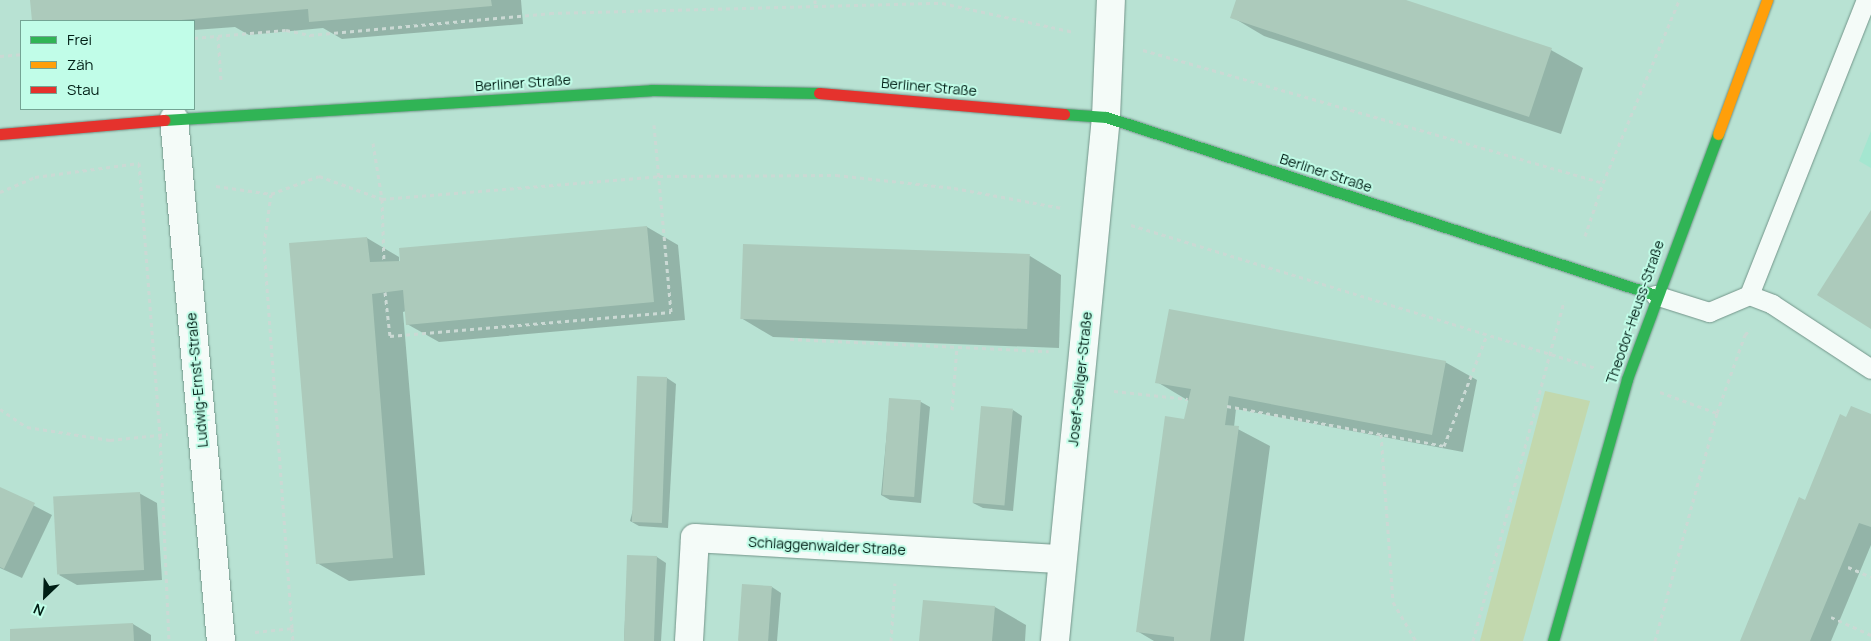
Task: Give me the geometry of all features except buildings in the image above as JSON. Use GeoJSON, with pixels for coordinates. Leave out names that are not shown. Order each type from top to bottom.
{"type":"FeatureCollection","features":[{"type":"Feature","properties":{"kind":"street","name":"Josef-Seliger-Straße"},"geometry":{"type":"LineString","coordinates":[[1055,641],[1061,559],[1106,117],[1111,0]]}},
{"type":"Feature","properties":{"kind":"street","name":"Theodor-Heuss-Straße"},"geometry":{"type":"LineString","coordinates":[[1553,641],[1627,379],[1656,295],[1767,0]]}},
{"type":"Feature","properties":{"kind":"street","name":"Berliner Straße"},"geometry":{"type":"LineString","coordinates":[[0,134],[174,119],[368,109],[651,90],[814,93],[1106,117],[1573,270],[1656,295]]}},
{"type":"Feature","properties":{"kind":"street","name":"Ludwig-Ernst-Straße"},"geometry":{"type":"LineString","coordinates":[[174,119],[221,641]]}},
{"type":"Feature","properties":{"kind":"street","name":"Schlaggenwalder Straße"},"geometry":{"type":"LineString","coordinates":[[689,641],[695,538],[1061,559]]}},
{"type":"Feature","properties":{"kind":"lane"},"geometry":{"type":"LineString","coordinates":[[1749,295],[1866,0]]}},
{"type":"Feature","properties":{"kind":"lane"},"geometry":{"type":"LineString","coordinates":[[1656,295],[1709,312],[1749,295],[1772,304],[1871,369]]}},
{"type":"Feature","properties":{"kind":"path"},"geometry":{"type":"LineString","coordinates":[[815,0],[815,6]]}},
{"type":"Feature","properties":{"kind":"path"},"geometry":{"type":"LineString","coordinates":[[1473,641],[1548,352],[1573,270],[1603,183],[1679,0]]}},
{"type":"Feature","properties":{"kind":"path"},"geometry":{"type":"LineString","coordinates":[[195,38],[286,30],[310,35],[550,13],[942,2],[1109,40],[1603,183]]}},
{"type":"Feature","properties":{"kind":"path"},"geometry":{"type":"LineString","coordinates":[[218,36],[225,117]]}},
{"type":"Feature","properties":{"kind":"path"},"geometry":{"type":"LineString","coordinates":[[0,56],[20,54]]}},
{"type":"Feature","properties":{"kind":"path"},"geometry":{"type":"LineString","coordinates":[[385,292],[390,336],[671,312],[651,90]]}},
{"type":"Feature","properties":{"kind":"path"},"geometry":{"type":"LineString","coordinates":[[368,109],[382,199],[384,261]]}},
{"type":"Feature","properties":{"kind":"path"},"geometry":{"type":"LineString","coordinates":[[0,192],[35,177],[139,163],[160,435],[169,641]]}},
{"type":"Feature","properties":{"kind":"path"},"geometry":{"type":"LineString","coordinates":[[292,628],[264,245],[271,194],[319,176],[382,199],[659,176],[836,175],[954,188],[1097,214],[1486,337],[1548,352],[1717,413]]}},
{"type":"Feature","properties":{"kind":"path"},"geometry":{"type":"LineString","coordinates":[[1655,641],[1717,413],[1745,335],[1772,304]]}},
{"type":"Feature","properties":{"kind":"path"},"geometry":{"type":"LineString","coordinates":[[1227,406],[1444,446],[1486,337]]}},
{"type":"Feature","properties":{"kind":"path"},"geometry":{"type":"LineString","coordinates":[[790,339],[1082,353]]}},
{"type":"Feature","properties":{"kind":"path"},"geometry":{"type":"LineString","coordinates":[[952,410],[957,347]]}},
{"type":"Feature","properties":{"kind":"path"},"geometry":{"type":"LineString","coordinates":[[1079,387],[1188,399]]}},
{"type":"Feature","properties":{"kind":"path"},"geometry":{"type":"LineString","coordinates":[[0,409],[27,427],[110,440],[201,430]]}},
{"type":"Feature","properties":{"kind":"path"},"geometry":{"type":"LineString","coordinates":[[1381,434],[1393,602],[1416,641]]}},
{"type":"Feature","properties":{"kind":"path"},"geometry":{"type":"LineString","coordinates":[[891,641],[898,550]]}},
{"type":"Feature","properties":{"kind":"path"},"geometry":{"type":"LineString","coordinates":[[1848,567],[1871,577]]}},
{"type":"Feature","properties":{"kind":"path"},"geometry":{"type":"LineString","coordinates":[[1831,617],[1871,635]]}},
{"type":"Feature","properties":{"kind":"shaded area"},"geometry":{"type":"Polygon","coordinates":[[[1871,131],[1871,168],[1859,161],[1871,131]]]}},
{"type":"Feature","properties":{"kind":"shaded area"},"geometry":{"type":"Polygon","coordinates":[[[1545,391],[1590,401],[1523,641],[1480,641],[1545,391]]]}},
{"type":"Feature","properties":{"kind":"traffic: fast"},"geometry":{"type":"LineString","coordinates":[[164,120],[651,90],[819,93]]}},
{"type":"Feature","properties":{"kind":"traffic: fast"},"geometry":{"type":"LineString","coordinates":[[1064,114],[1106,117],[1655,295]]}},
{"type":"Feature","properties":{"kind":"traffic: fast"},"geometry":{"type":"LineString","coordinates":[[1553,641],[1627,379],[1718,134]]}},
{"type":"Feature","properties":{"kind":"traffic: slow"},"geometry":{"type":"LineString","coordinates":[[1718,134],[1767,0]]}},
{"type":"Feature","properties":{"kind":"traffic: jam"},"geometry":{"type":"LineString","coordinates":[[819,93],[1064,114]]}},
{"type":"Feature","properties":{"kind":"traffic: jam"},"geometry":{"type":"LineString","coordinates":[[0,134],[164,120]]}}]}
